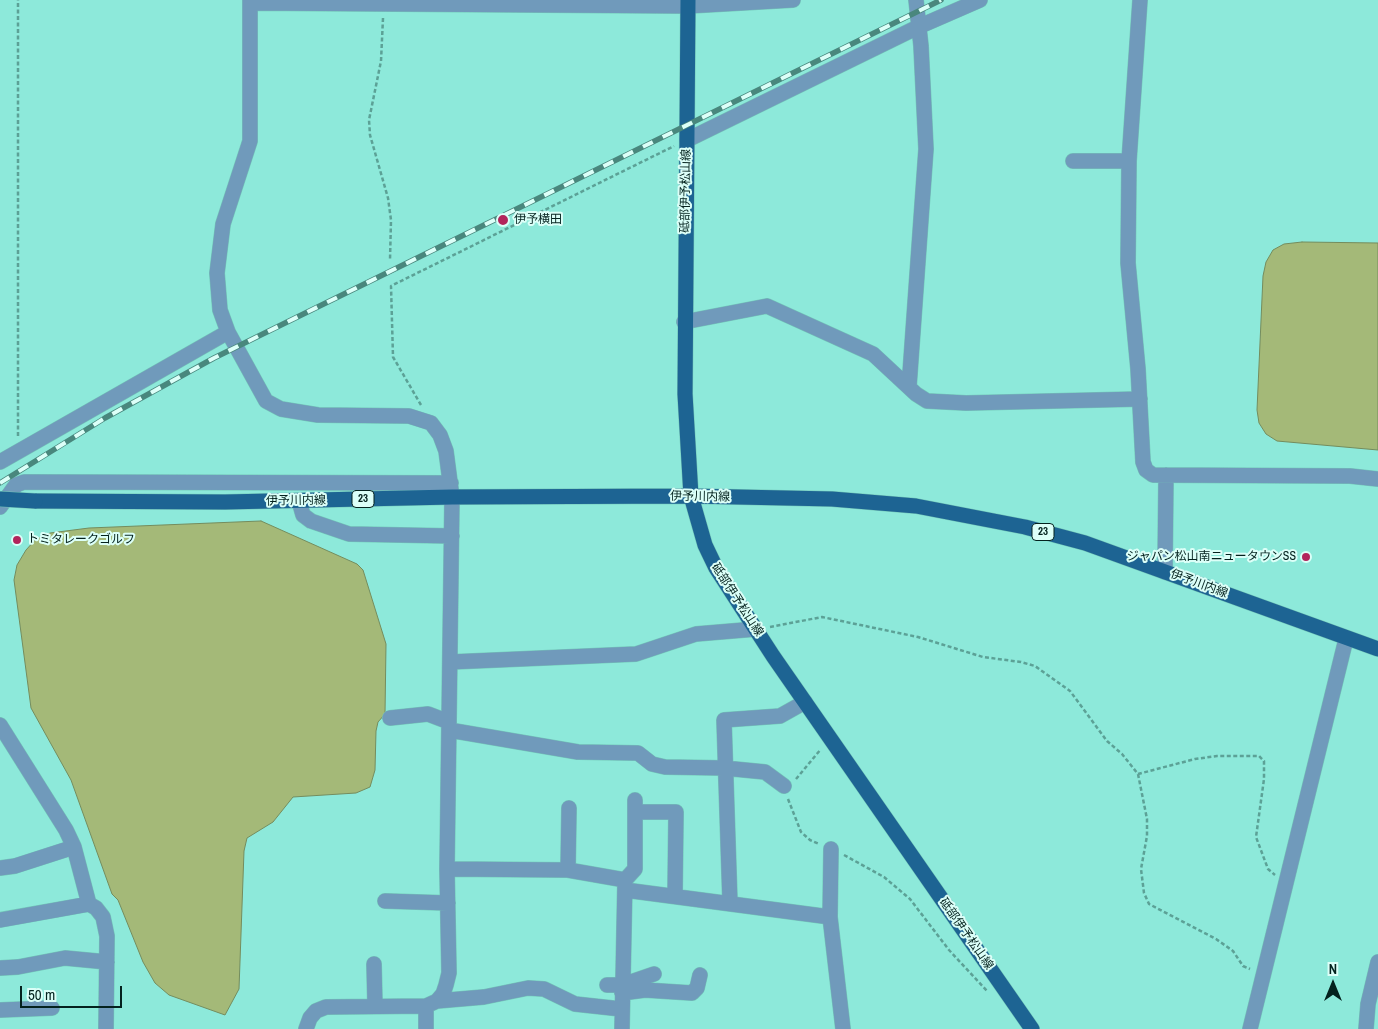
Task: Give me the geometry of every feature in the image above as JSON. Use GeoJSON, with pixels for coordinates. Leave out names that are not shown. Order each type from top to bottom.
{"type":"FeatureCollection","features":[{"type":"Feature","properties":{"kind":"main road","name":"砥部伊予松山線"},"geometry":{"type":"LineString","coordinates":[[688,3],[684,322],[685,394],[691,496],[705,545],[716,568],[805,702],[1032,1029]]}},
{"type":"Feature","properties":{"kind":"main road","name":"伊予川内線"},"geometry":{"type":"LineString","coordinates":[[0,499],[133,503],[299,501],[452,490],[790,497],[916,506],[1025,527],[1084,544],[1378,649]]}},
{"type":"Feature","properties":{"kind":"street"},"geometry":{"type":"LineString","coordinates":[[426,1029],[432,1004],[443,994],[449,973],[447,869],[452,490],[446,451],[440,435],[431,423],[408,416],[318,415],[281,409],[266,400],[228,332],[220,310],[217,273],[223,224],[250,141],[250,1],[384,4],[688,3],[794,0]]}},
{"type":"Feature","properties":{"kind":"street"},"geometry":{"type":"LineString","coordinates":[[909,387],[926,149],[921,46],[916,0]]}},
{"type":"Feature","properties":{"kind":"street"},"geometry":{"type":"LineString","coordinates":[[687,140],[918,27],[980,0]]}},
{"type":"Feature","properties":{"kind":"street"},"geometry":{"type":"LineString","coordinates":[[1140,0],[1129,161],[1128,263],[1140,398],[1143,462],[1146,470],[1153,475],[1350,476],[1378,479]]}},
{"type":"Feature","properties":{"kind":"street"},"geometry":{"type":"LineString","coordinates":[[1073,160],[1129,161]]}},
{"type":"Feature","properties":{"kind":"street"},"geometry":{"type":"LineString","coordinates":[[684,322],[767,306],[874,354],[909,387],[928,401],[943,403],[1140,398]]}},
{"type":"Feature","properties":{"kind":"street"},"geometry":{"type":"LineString","coordinates":[[0,462],[18,450],[228,332]]}},
{"type":"Feature","properties":{"kind":"street"},"geometry":{"type":"LineString","coordinates":[[1165,572],[1166,475]]}},
{"type":"Feature","properties":{"kind":"street"},"geometry":{"type":"LineString","coordinates":[[0,507],[16,485],[24,482],[452,490]]}},
{"type":"Feature","properties":{"kind":"street"},"geometry":{"type":"LineString","coordinates":[[299,501],[303,515],[311,521],[349,534],[452,536]]}},
{"type":"Feature","properties":{"kind":"street"},"geometry":{"type":"LineString","coordinates":[[450,662],[636,654],[696,634],[756,629]]}},
{"type":"Feature","properties":{"kind":"street"},"geometry":{"type":"LineString","coordinates":[[1250,1029],[1346,638]]}},
{"type":"Feature","properties":{"kind":"street"},"geometry":{"type":"LineString","coordinates":[[730,903],[724,768],[724,720],[780,716],[805,702]]}},
{"type":"Feature","properties":{"kind":"street"},"geometry":{"type":"LineString","coordinates":[[390,718],[428,714],[449,726],[578,752],[638,753],[652,764],[665,767],[724,768],[765,772],[784,786]]}},
{"type":"Feature","properties":{"kind":"street"},"geometry":{"type":"LineString","coordinates":[[0,725],[55,811],[74,847],[89,904],[103,917],[107,936],[106,1029]]}},
{"type":"Feature","properties":{"kind":"street"},"geometry":{"type":"LineString","coordinates":[[622,1029],[617,988],[625,885],[635,869],[635,806],[676,812],[676,896]]}},
{"type":"Feature","properties":{"kind":"street"},"geometry":{"type":"LineString","coordinates":[[568,870],[569,808]]}},
{"type":"Feature","properties":{"kind":"street"},"geometry":{"type":"LineString","coordinates":[[0,868],[15,866],[74,847]]}},
{"type":"Feature","properties":{"kind":"street"},"geometry":{"type":"LineString","coordinates":[[831,849],[830,917],[843,1029]]}},
{"type":"Feature","properties":{"kind":"street"},"geometry":{"type":"LineString","coordinates":[[447,869],[568,870],[676,896],[830,917]]}},
{"type":"Feature","properties":{"kind":"street"},"geometry":{"type":"LineString","coordinates":[[385,902],[448,903]]}},
{"type":"Feature","properties":{"kind":"street"},"geometry":{"type":"LineString","coordinates":[[0,920],[89,904]]}},
{"type":"Feature","properties":{"kind":"street"},"geometry":{"type":"LineString","coordinates":[[0,968],[18,967],[65,958],[107,962]]}},
{"type":"Feature","properties":{"kind":"street"},"geometry":{"type":"LineString","coordinates":[[374,964],[375,1006]]}},
{"type":"Feature","properties":{"kind":"street"},"geometry":{"type":"LineString","coordinates":[[1366,1029],[1368,1004],[1377,969]]}},
{"type":"Feature","properties":{"kind":"street"},"geometry":{"type":"LineString","coordinates":[[617,988],[654,974]]}},
{"type":"Feature","properties":{"kind":"street"},"geometry":{"type":"LineString","coordinates":[[617,988],[692,993],[697,988],[700,975]]}},
{"type":"Feature","properties":{"kind":"street"},"geometry":{"type":"LineString","coordinates":[[306,1029],[310,1018],[316,1011],[326,1007],[432,1004],[528,988],[544,989],[575,1004],[621,1010]]}},
{"type":"Feature","properties":{"kind":"street"},"geometry":{"type":"LineString","coordinates":[[0,1010],[52,1008]]}},
{"type":"Feature","properties":{"kind":"path"},"geometry":{"type":"LineString","coordinates":[[18,0],[18,450]]}},
{"type":"Feature","properties":{"kind":"path"},"geometry":{"type":"LineString","coordinates":[[384,4],[381,61],[370,120],[370,135],[388,198],[391,220],[390,260]]}},
{"type":"Feature","properties":{"kind":"path"},"geometry":{"type":"LineString","coordinates":[[431,423],[393,356],[391,286],[687,140]]}},
{"type":"Feature","properties":{"kind":"path"},"geometry":{"type":"LineString","coordinates":[[756,629],[822,617],[918,637],[983,657],[1021,662],[1035,666],[1070,691],[1107,741],[1122,754],[1138,774],[1147,819],[1147,836],[1141,869],[1144,893],[1148,904],[1216,939],[1233,951],[1244,966],[1263,975]]}},
{"type":"Feature","properties":{"kind":"path"},"geometry":{"type":"LineString","coordinates":[[831,738],[794,782],[784,786],[802,832],[810,840],[884,877],[910,899],[949,950],[990,994],[1002,986]]}},
{"type":"Feature","properties":{"kind":"path"},"geometry":{"type":"LineString","coordinates":[[1138,774],[1195,759],[1217,756],[1259,756],[1264,761],[1264,779],[1256,837],[1268,869],[1273,874],[1287,879]]}},
{"type":"Feature","properties":{"kind":"shaded area"},"geometry":{"type":"Polygon","coordinates":[[[1302,242],[1378,243],[1378,450],[1277,441],[1266,434],[1259,423],[1257,410],[1263,276],[1266,262],[1273,250],[1284,244],[1302,242]]]}},
{"type":"Feature","properties":{"kind":"shaded area"},"geometry":{"type":"Polygon","coordinates":[[[261,521],[357,564],[363,570],[386,644],[385,714],[378,722],[376,731],[375,770],[370,787],[356,793],[293,797],[273,822],[247,838],[244,851],[239,989],[225,1015],[169,995],[155,983],[143,962],[118,900],[112,894],[71,780],[31,708],[14,580],[17,565],[26,550],[35,540],[50,533],[89,528],[261,521]]]}},
{"type":"Feature","properties":{"kind":"railway"},"geometry":{"type":"LineString","coordinates":[[0,483],[105,418],[214,358],[941,0]]}},
{"type":"Feature","properties":{"kind":"place","name":"伊予横田"},"geometry":{"type":"Point","coordinates":[503,220]}},
{"type":"Feature","properties":{"kind":"place","name":"トミタレークゴルフ"},"geometry":{"type":"Point","coordinates":[17,540]}},
{"type":"Feature","properties":{"kind":"place","name":"ジャパン松山南ニュータウンSS"},"geometry":{"type":"Point","coordinates":[1306,557]}}]}
